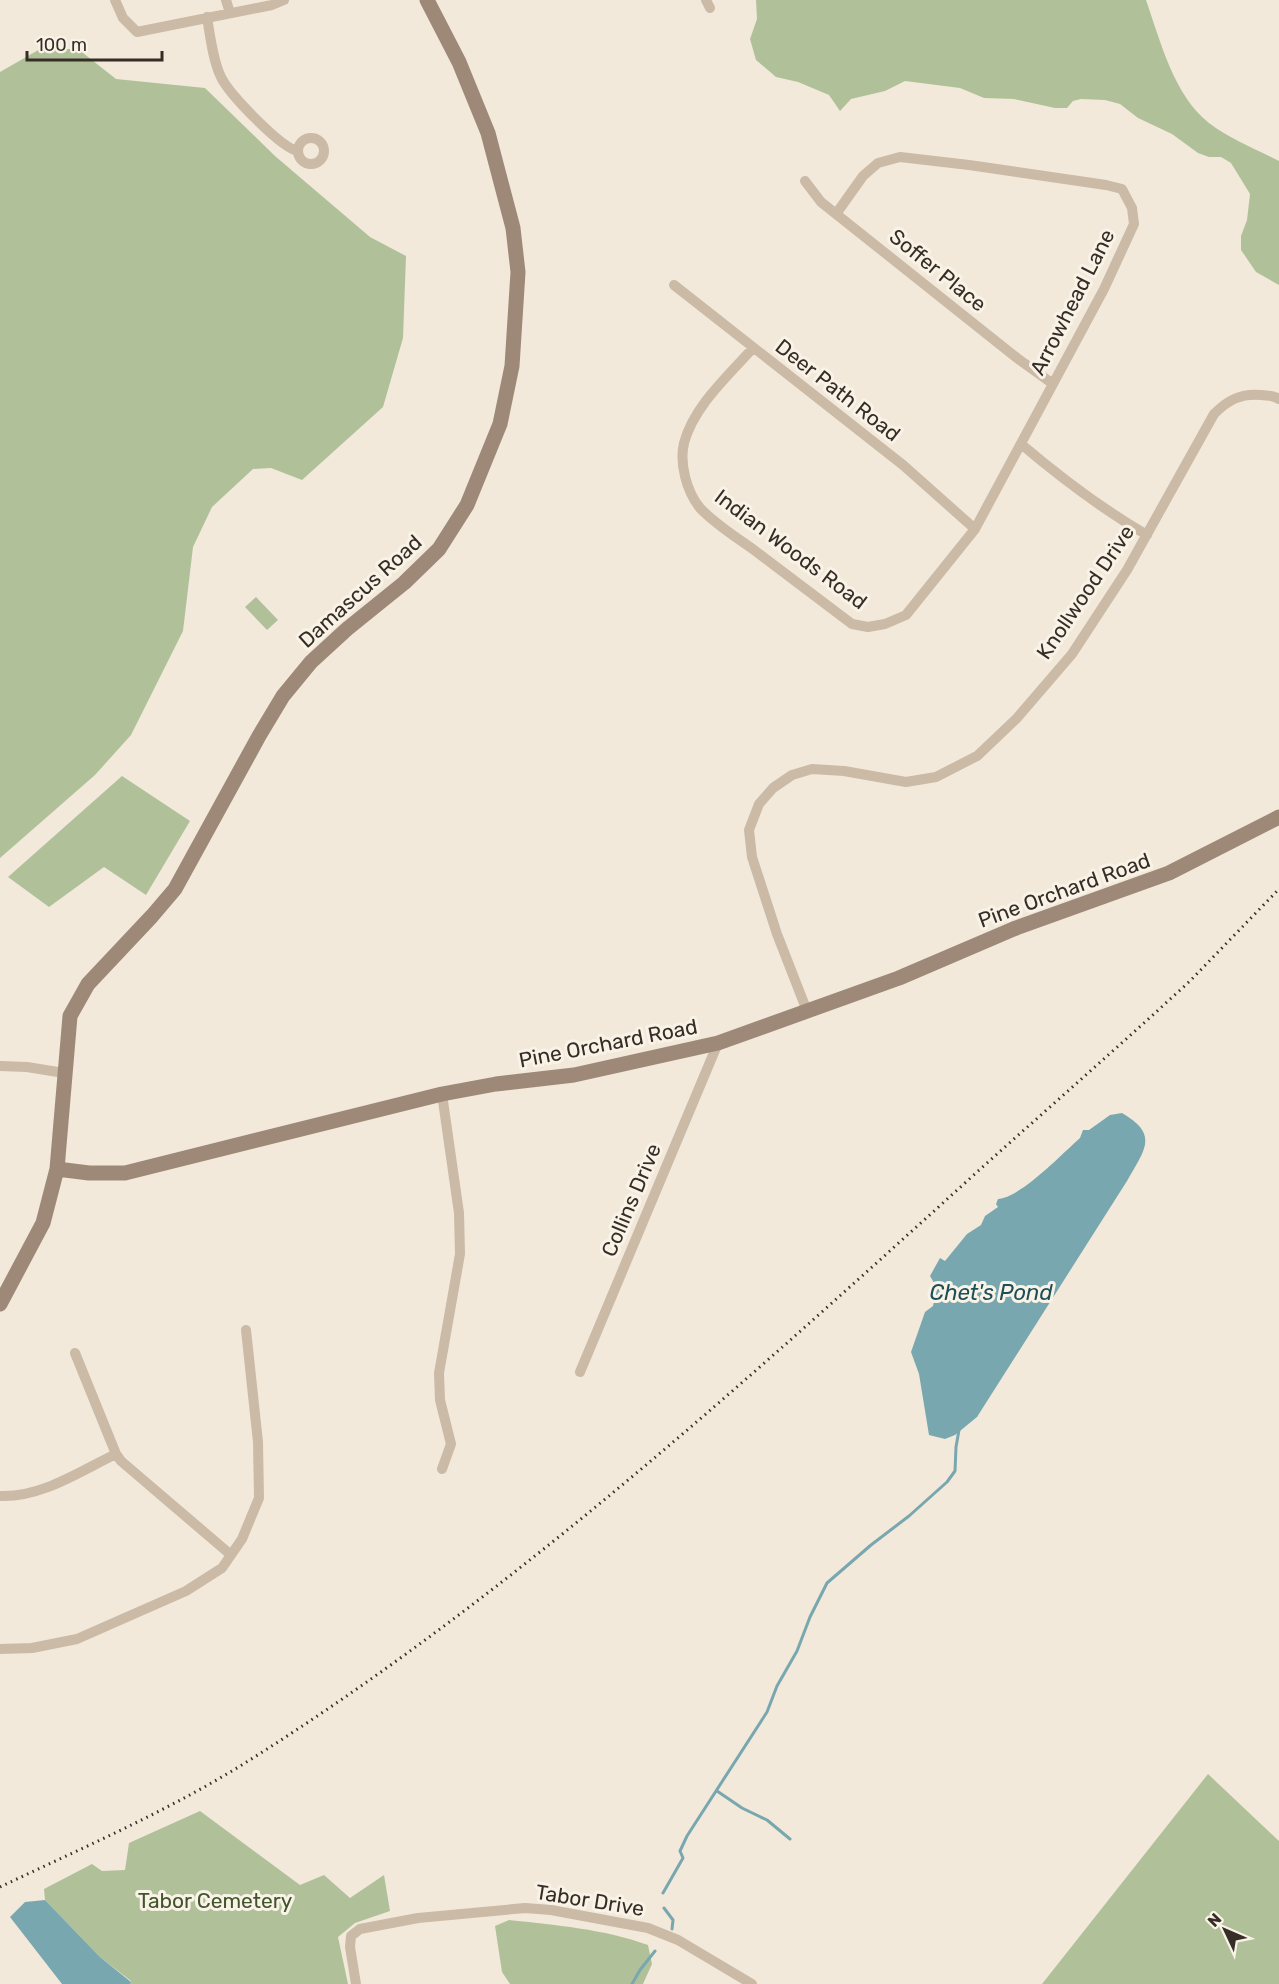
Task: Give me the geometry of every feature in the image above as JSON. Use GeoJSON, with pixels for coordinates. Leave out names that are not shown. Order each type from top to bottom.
{"type":"FeatureCollection","features":[{"type":"Feature","properties":{"kind":"street"},"geometry":{"type":"LineString","coordinates":[[116,0],[123,18],[137,32],[272,5],[284,0]]}},
{"type":"Feature","properties":{"kind":"street"},"geometry":{"type":"LineString","coordinates":[[226,0],[230,13]]}},
{"type":"Feature","properties":{"kind":"street","name":"Damascus Road"},"geometry":{"type":"LineString","coordinates":[[57,1169],[70,1016],[88,984],[175,889],[283,696],[311,662],[347,629],[404,583],[439,549],[468,505],[500,424],[512,366],[518,272],[513,228],[488,133],[459,62],[427,0]]}},
{"type":"Feature","properties":{"kind":"street"},"geometry":{"type":"LineString","coordinates":[[207,17],[220,77],[235,97],[278,140],[292,150],[298,151]]}},
{"type":"Feature","properties":{"kind":"street","name":"Arrowhead Lane"},"geometry":{"type":"LineString","coordinates":[[836,214],[863,176],[878,163],[900,157],[969,165],[1122,189],[1132,207],[1134,224],[1104,289],[1021,444]]}},
{"type":"Feature","properties":{"kind":"street","name":"Soffer Place"},"geometry":{"type":"LineString","coordinates":[[805,181],[821,202],[1053,384]]}},
{"type":"Feature","properties":{"kind":"street","name":"Deer Path Road"},"geometry":{"type":"LineString","coordinates":[[674,285],[903,465],[975,529]]}},
{"type":"Feature","properties":{"kind":"street","name":"Indian Woods Road"},"geometry":{"type":"LineString","coordinates":[[753,348],[710,397],[693,422],[684,445],[684,471],[690,492],[701,508],[732,534],[852,624],[868,627],[885,624],[906,615],[975,529],[1021,444]]}},
{"type":"Feature","properties":{"kind":"street","name":"Knollwood Drive"},"geometry":{"type":"LineString","coordinates":[[807,1011],[777,934],[752,857],[749,830],[759,804],[773,788],[792,775],[812,769],[844,771],[906,782],[936,777],[977,756],[1017,718],[1072,654],[1127,570],[1214,414],[1226,402],[1247,394],[1275,396],[1279,399]]}},
{"type":"Feature","properties":{"kind":"street"},"geometry":{"type":"LineString","coordinates":[[1021,444],[1049,467],[1147,535]]}},
{"type":"Feature","properties":{"kind":"street","name":"Pine Orchard Road"},"geometry":{"type":"LineString","coordinates":[[57,1169],[89,1173],[125,1173],[442,1094],[574,1074],[718,1043],[899,978],[1016,928],[1168,873],[1279,817]]}},
{"type":"Feature","properties":{"kind":"street","name":"Collins Drive"},"geometry":{"type":"LineString","coordinates":[[580,1372],[718,1043]]}},
{"type":"Feature","properties":{"kind":"street"},"geometry":{"type":"LineString","coordinates":[[0,1066],[64,1073]]}},
{"type":"Feature","properties":{"kind":"street"},"geometry":{"type":"LineString","coordinates":[[442,1094],[459,1213],[460,1254],[439,1372],[440,1400],[451,1444],[442,1469]]}},
{"type":"Feature","properties":{"kind":"street"},"geometry":{"type":"LineString","coordinates":[[1,1300],[43,1223],[57,1169]]}},
{"type":"Feature","properties":{"kind":"street"},"geometry":{"type":"LineString","coordinates":[[0,1649],[32,1648],[77,1639],[186,1591],[222,1568],[242,1539],[259,1498],[258,1442],[246,1330]]}},
{"type":"Feature","properties":{"kind":"street"},"geometry":{"type":"LineString","coordinates":[[75,1353],[116,1454],[121,1461],[231,1555]]}},
{"type":"Feature","properties":{"kind":"street"},"geometry":{"type":"LineString","coordinates":[[0,1496],[16,1497],[41,1490],[116,1454]]}},
{"type":"Feature","properties":{"kind":"street","name":"Tabor Drive"},"geometry":{"type":"LineString","coordinates":[[356,1984],[350,1947],[351,1936],[360,1929],[418,1918],[525,1908],[572,1913],[648,1928],[678,1940],[736,1980],[752,1984]]}},
{"type":"Feature","properties":{"kind":"green space"},"geometry":{"type":"Polygon","coordinates":[[[756,0],[1146,0],[1177,83],[1197,112],[1226,134],[1279,161],[1279,285],[1256,272],[1241,250],[1241,236],[1247,220],[1250,194],[1231,163],[1221,157],[1209,157],[1198,153],[1172,134],[1138,118],[1120,104],[1105,100],[1081,99],[1073,101],[1067,108],[1055,108],[1014,99],[984,98],[960,88],[905,81],[885,91],[851,99],[840,111],[829,95],[798,82],[776,77],[756,60],[750,39],[757,19],[756,0]]]}},
{"type":"Feature","properties":{"kind":"green space"},"geometry":{"type":"Polygon","coordinates":[[[40,49],[78,49],[116,79],[205,88],[275,156],[370,237],[406,256],[403,338],[383,407],[302,480],[271,468],[253,469],[212,507],[193,547],[183,631],[131,735],[95,775],[0,858],[0,72],[40,49]]]}},
{"type":"Feature","properties":{"kind":"green space"},"geometry":{"type":"Polygon","coordinates":[[[256,597],[278,620],[267,630],[245,607],[256,597]]]}},
{"type":"Feature","properties":{"kind":"green space"},"geometry":{"type":"Polygon","coordinates":[[[122,776],[190,821],[146,895],[104,867],[49,907],[8,877],[122,776]]]}},
{"type":"Feature","properties":{"kind":"green space"},"geometry":{"type":"Polygon","coordinates":[[[1208,1774],[1279,1841],[1279,1984],[1042,1984],[1208,1774]]]}},
{"type":"Feature","properties":{"kind":"green space","name":"Tabor Cemetery"},"geometry":{"type":"Polygon","coordinates":[[[200,1811],[300,1885],[324,1875],[350,1898],[384,1875],[390,1911],[355,1923],[338,1937],[348,1984],[130,1984],[131,1981],[100,1957],[45,1900],[44,1889],[92,1864],[102,1871],[125,1870],[129,1843],[200,1811]]]}},
{"type":"Feature","properties":{"kind":"green space"},"geometry":{"type":"Polygon","coordinates":[[[509,1920],[579,1928],[648,1945],[652,1964],[643,1984],[510,1984],[502,1972],[495,1926],[509,1920]]]}},
{"type":"Feature","properties":{"kind":"water","name":"Chet's Pond"},"geometry":{"type":"Polygon","coordinates":[[[1122,1113],[1134,1121],[1145,1136],[1143,1152],[1127,1181],[977,1417],[955,1435],[945,1439],[929,1435],[919,1374],[911,1352],[925,1312],[933,1306],[937,1288],[930,1276],[940,1258],[945,1261],[967,1234],[981,1225],[985,1216],[998,1207],[996,1204],[998,1199],[1007,1197],[1029,1183],[1080,1138],[1083,1130],[1089,1130],[1110,1115],[1122,1113]]]}},
{"type":"Feature","properties":{"kind":"water"},"geometry":{"type":"Polygon","coordinates":[[[45,1900],[100,1957],[131,1982],[130,1984],[62,1984],[10,1917],[25,1902],[45,1900]]]}},
{"type":"Feature","properties":{"kind":"waterway"},"geometry":{"type":"LineString","coordinates":[[663,1893],[683,1858],[680,1851],[687,1836],[767,1712],[777,1686],[797,1651],[810,1617],[827,1583],[947,1482],[955,1471],[959,1430]]}},
{"type":"Feature","properties":{"kind":"waterway"},"geometry":{"type":"LineString","coordinates":[[717,1791],[742,1808],[767,1820],[790,1839]]}},
{"type":"Feature","properties":{"kind":"waterway"},"geometry":{"type":"LineString","coordinates":[[664,1908],[673,1920],[672,1929]]}},
{"type":"Feature","properties":{"kind":"waterway"},"geometry":{"type":"LineString","coordinates":[[632,1984],[655,1951]]}},
{"type":"Feature","properties":{"kind":"railway"},"geometry":{"type":"LineString","coordinates":[[0,1887],[155,1813],[216,1781],[337,1702],[515,1572],[685,1432],[851,1286],[1190,981],[1279,889]]}}]}
